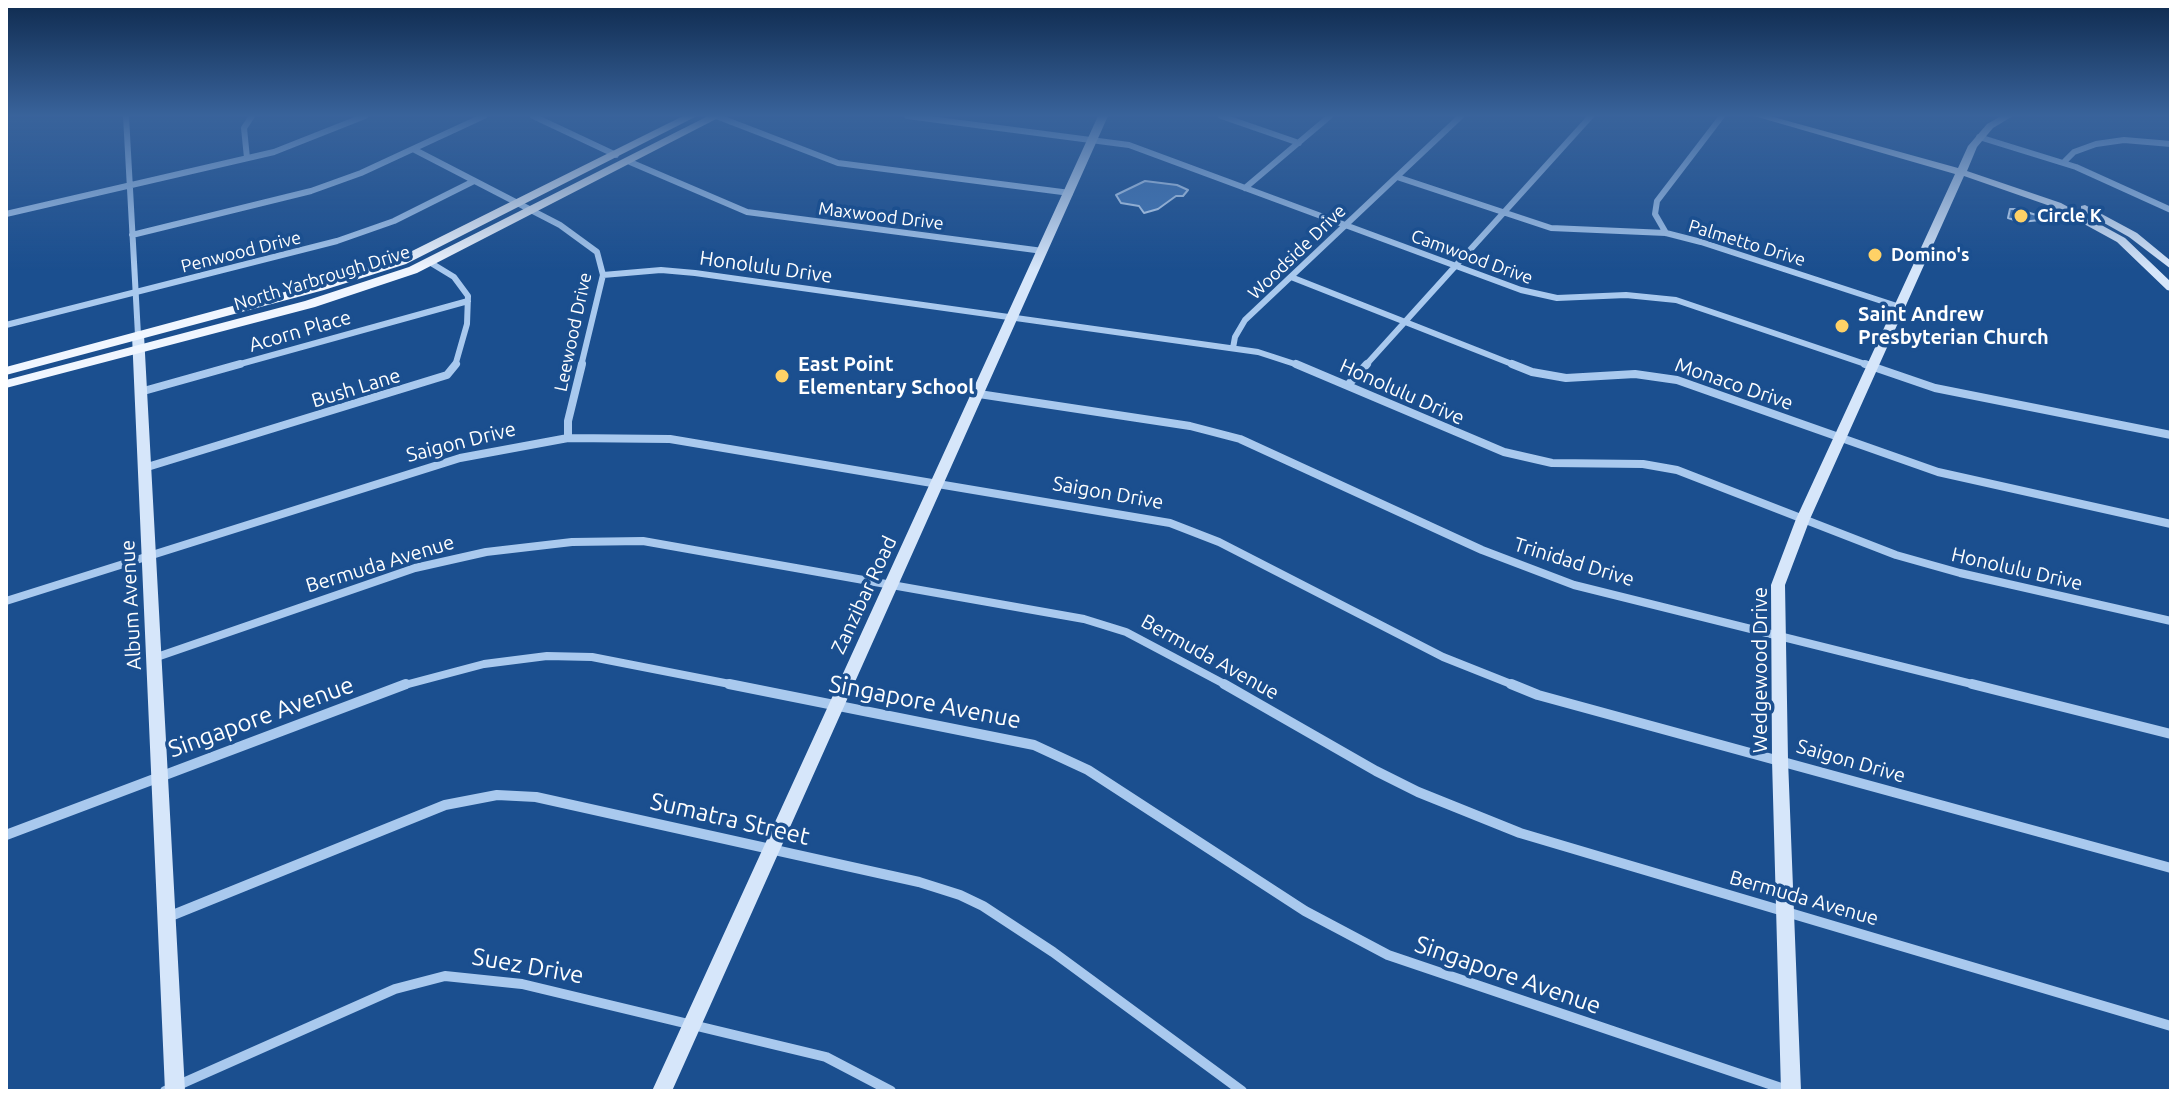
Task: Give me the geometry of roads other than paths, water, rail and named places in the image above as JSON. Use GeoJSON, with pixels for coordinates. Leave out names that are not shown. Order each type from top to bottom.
{"type":"FeatureCollection","features":[{"type":"Feature","properties":{"kind":"main road","name":"North Yarbrough Drive"},"geometry":{"type":"LineString","coordinates":[[6,384],[376,270],[431,248],[592,167]]}},
{"type":"Feature","properties":{"kind":"main road","name":"North Yarbrough Drive"},"geometry":{"type":"LineString","coordinates":[[6,371],[310,304],[431,263],[620,167]]}},
{"type":"Feature","properties":{"kind":"street","name":"Album Avenue"},"geometry":{"type":"LineString","coordinates":[[129,167],[168,917],[171,1090]]}},
{"type":"Feature","properties":{"kind":"street"},"geometry":{"type":"LineString","coordinates":[[6,214],[207,167]]}},
{"type":"Feature","properties":{"kind":"street"},"geometry":{"type":"LineString","coordinates":[[132,235],[311,191],[369,167]]}},
{"type":"Feature","properties":{"kind":"street","name":"Leewood Drive"},"geometry":{"type":"LineString","coordinates":[[448,167],[533,211],[589,243],[597,252],[603,275],[568,421],[568,438]]}},
{"type":"Feature","properties":{"kind":"street","name":"Maxwood Drive"},"geometry":{"type":"LineString","coordinates":[[641,167],[747,212],[1043,251]]}},
{"type":"Feature","properties":{"kind":"street"},"geometry":{"type":"LineString","coordinates":[[870,167],[1070,193]]}},
{"type":"Feature","properties":{"kind":"street","name":"Zanzibar Road"},"geometry":{"type":"LineString","coordinates":[[662,1091],[1081,167]]}},
{"type":"Feature","properties":{"kind":"street","name":"Camwood Drive"},"geometry":{"type":"LineString","coordinates":[[1189,167],[1539,295],[1573,299],[1647,295],[1676,300],[1952,392],[2171,435]]}},
{"type":"Feature","properties":{"kind":"street"},"geometry":{"type":"LineString","coordinates":[[1245,188],[1270,167]]}},
{"type":"Feature","properties":{"kind":"street","name":"Woodside Drive"},"geometry":{"type":"LineString","coordinates":[[1233,348],[1235,337],[1245,320],[1407,167]]}},
{"type":"Feature","properties":{"kind":"street"},"geometry":{"type":"LineString","coordinates":[[1348,385],[1545,167]]}},
{"type":"Feature","properties":{"kind":"street"},"geometry":{"type":"LineString","coordinates":[[1666,233],[1655,214],[1657,201],[1683,167]]}},
{"type":"Feature","properties":{"kind":"street"},"geometry":{"type":"LineString","coordinates":[[1960,167],[2031,186],[2083,207],[2133,235],[2171,266]]}},
{"type":"Feature","properties":{"kind":"street"},"geometry":{"type":"LineString","coordinates":[[2076,167],[2171,210]]}},
{"type":"Feature","properties":{"kind":"street"},"geometry":{"type":"LineString","coordinates":[[1963,168],[2091,221],[2135,251],[2171,288]]}},
{"type":"Feature","properties":{"kind":"street","name":"Wedgewood Drive"},"geometry":{"type":"LineString","coordinates":[[1791,1091],[1780,760],[1778,585],[1803,519],[1963,168]]}},
{"type":"Feature","properties":{"kind":"street","name":"Palmetto Drive"},"geometry":{"type":"LineString","coordinates":[[1397,177],[1503,213],[1567,230],[1666,233],[1713,245],[1900,307]]}},
{"type":"Feature","properties":{"kind":"street","name":"Penwood Drive"},"geometry":{"type":"LineString","coordinates":[[6,325],[357,235],[394,221],[474,181]]}},
{"type":"Feature","properties":{"kind":"street"},"geometry":{"type":"LineString","coordinates":[[431,263],[461,283],[467,290],[468,301]]}},
{"type":"Feature","properties":{"kind":"street","name":"Honolulu Drive"},"geometry":{"type":"LineString","coordinates":[[603,275],[661,270],[695,273],[1233,348],[1276,357],[1515,456],[1574,466],[1631,464],[1664,467],[1896,555],[1947,570],[2171,621]]}},
{"type":"Feature","properties":{"kind":"street","name":"Monaco Drive"},"geometry":{"type":"LineString","coordinates":[[1291,277],[1532,372],[1566,378],[1635,374],[1677,380],[1908,463],[1974,482],[2171,524]]}},
{"type":"Feature","properties":{"kind":"street","name":"Acorn Place"},"geometry":{"type":"LineString","coordinates":[[140,392],[468,301]]}},
{"type":"Feature","properties":{"kind":"street","name":"Bush Lane"},"geometry":{"type":"LineString","coordinates":[[144,468],[444,377],[455,367],[467,324],[468,301]]}},
{"type":"Feature","properties":{"kind":"street","name":"Trinidad Drive"},"geometry":{"type":"LineString","coordinates":[[979,394],[1190,426],[1240,439],[1536,572],[2171,734]]}},
{"type":"Feature","properties":{"kind":"street","name":"Saigon Drive"},"geometry":{"type":"LineString","coordinates":[[6,601],[441,463],[568,438],[670,439],[1170,523],[1219,542],[1480,674],[1538,695],[2171,868]]}},
{"type":"Feature","properties":{"kind":"street","name":"Bermuda Avenue"},"geometry":{"type":"LineString","coordinates":[[154,658],[415,568],[486,552],[558,543],[643,541],[892,583],[1084,619],[1116,628],[1163,649],[1376,771],[1477,817],[1520,833],[2171,1026]]}},
{"type":"Feature","properties":{"kind":"street","name":"Singapore Avenue"},"geometry":{"type":"LineString","coordinates":[[6,835],[415,681],[458,669],[547,656],[592,657],[1011,739],[1055,753],[1088,770],[1305,911],[1388,955],[1791,1091]]}},
{"type":"Feature","properties":{"kind":"street","name":"Sumatra Street"},"geometry":{"type":"LineString","coordinates":[[168,917],[416,815],[470,799],[497,795],[560,802],[919,882],[983,906],[1053,952],[1242,1091]]}},
{"type":"Feature","properties":{"kind":"street","name":"Suez Drive"},"geometry":{"type":"LineString","coordinates":[[171,1090],[395,989],[445,976],[481,977],[522,984],[826,1057],[891,1091]]}},
{"type":"Feature","properties":{"kind":"place","name":"Circle K"},"geometry":{"type":"Point","coordinates":[2021,216]}},
{"type":"Feature","properties":{"kind":"place","name":"Domino's"},"geometry":{"type":"Point","coordinates":[1875,255]}},
{"type":"Feature","properties":{"kind":"place","name":"Saint Andrew Presbyterian Church"},"geometry":{"type":"Point","coordinates":[1842,326]}},
{"type":"Feature","properties":{"kind":"place","name":"East Point Elementary School"},"geometry":{"type":"Point","coordinates":[782,376]}}]}
